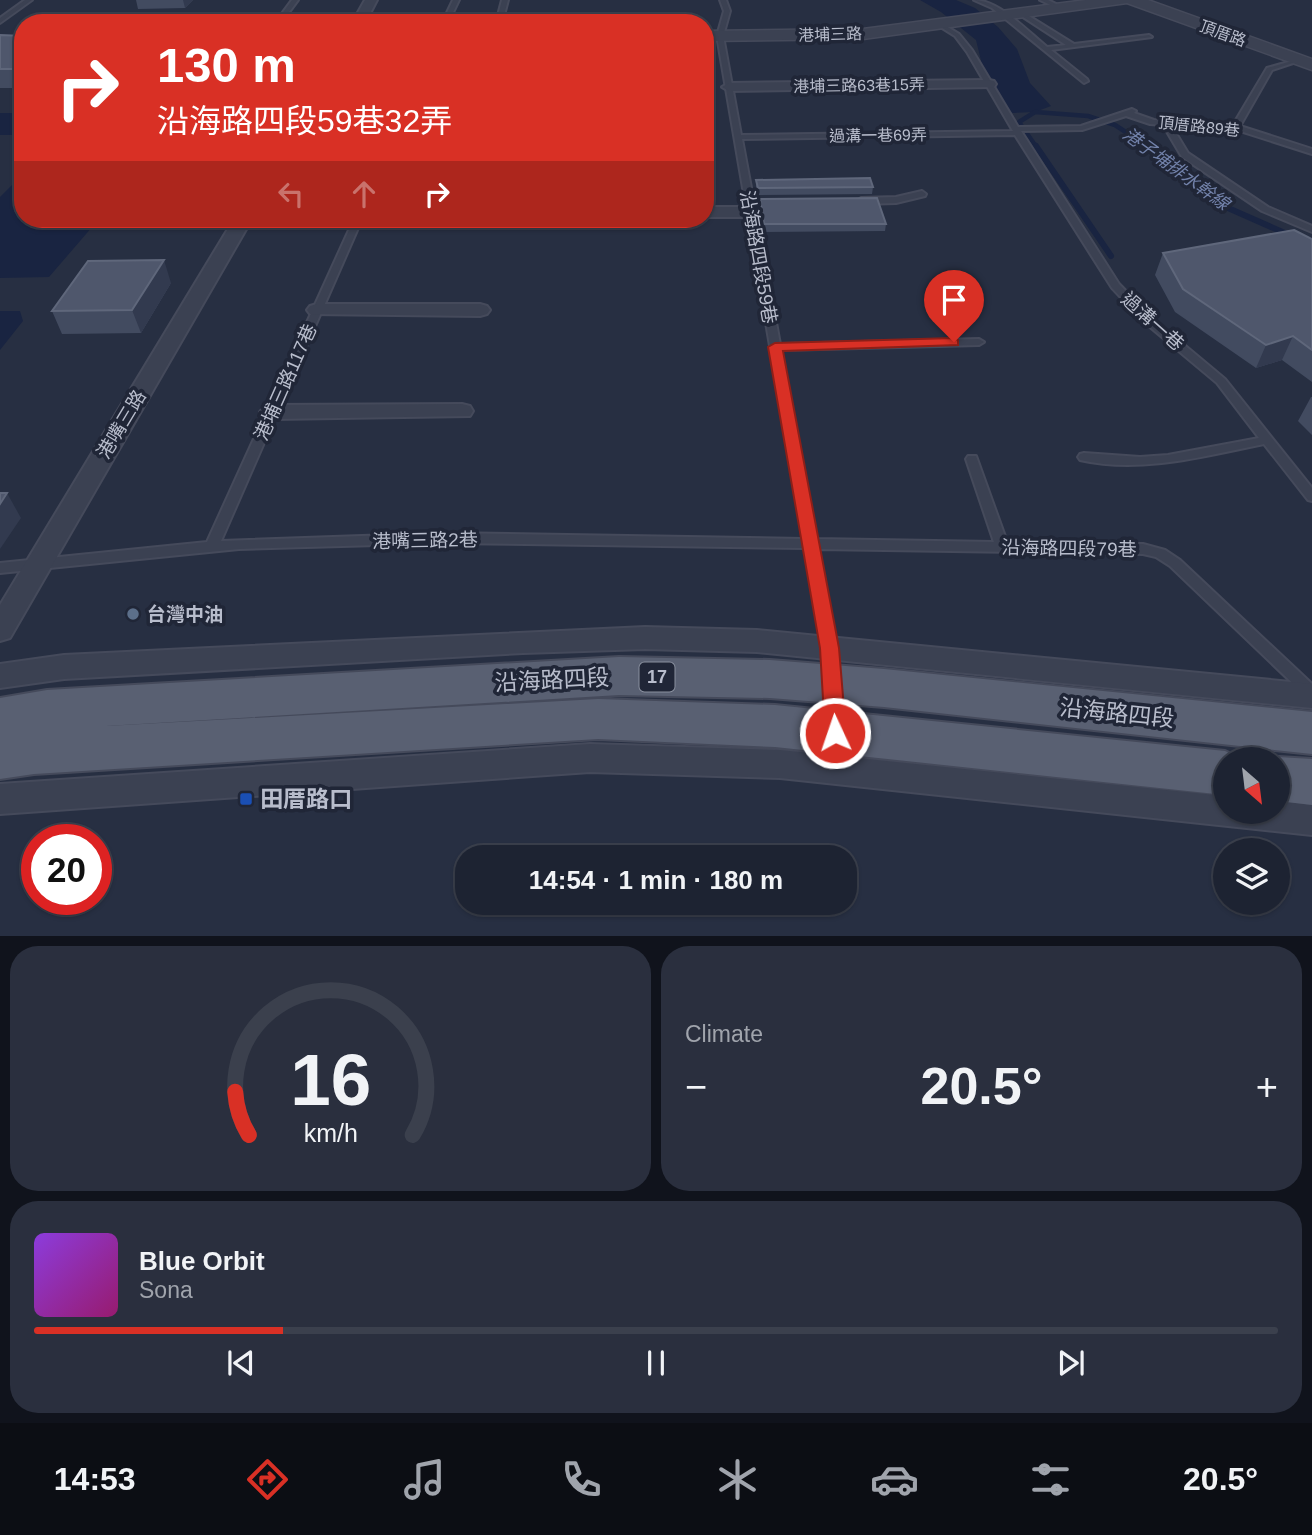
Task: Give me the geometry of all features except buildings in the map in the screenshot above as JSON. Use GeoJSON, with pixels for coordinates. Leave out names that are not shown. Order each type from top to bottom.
{"type":"FeatureCollection","features":[{"type":"Feature","properties":{"kind":"main road","name":"沿海路四段"},"geometry":{"type":"LineString","coordinates":[[0,718],[47,710],[619,676],[770,678],[831,666],[1312,733]]}},
{"type":"Feature","properties":{"kind":"main road","name":"沿海路四段"},"geometry":{"type":"LineString","coordinates":[[0,757],[48,751],[598,719],[775,726],[836,751],[1213,772]]}},
{"type":"Feature","properties":{"kind":"main road"},"geometry":{"type":"LineString","coordinates":[[1290,780],[1312,782]]}},
{"type":"Feature","properties":{"kind":"street"},"geometry":{"type":"LineString","coordinates":[[998,17],[1122,0]]}},
{"type":"Feature","properties":{"kind":"street","name":"頂厝路"},"geometry":{"type":"LineString","coordinates":[[1133,0],[1304,63]]}},
{"type":"Feature","properties":{"kind":"street","name":"港埔三路"},"geometry":{"type":"LineString","coordinates":[[714,36],[844,35],[998,17]]}},
{"type":"Feature","properties":{"kind":"street","name":"港埔三路63巷15弄"},"geometry":{"type":"LineString","coordinates":[[729,87],[989,84]]}},
{"type":"Feature","properties":{"kind":"street"},"geometry":{"type":"LineString","coordinates":[[714,211],[754,205]]}},
{"type":"Feature","properties":{"kind":"street","name":"港嘴三路"},"geometry":{"type":"LineString","coordinates":[[0,630],[238,228]]}},
{"type":"Feature","properties":{"kind":"street"},"geometry":{"type":"LineString","coordinates":[[317,310],[480,310]]}},
{"type":"Feature","properties":{"kind":"street"},"geometry":{"type":"LineString","coordinates":[[272,412],[462,411]]}},
{"type":"Feature","properties":{"kind":"street","name":"沿海路四段"},"geometry":{"type":"LineString","coordinates":[[0,676],[64,667],[645,638],[757,641],[831,666],[1312,694]]}},
{"type":"Feature","properties":{"kind":"street","name":"沿海路四段"},"geometry":{"type":"LineString","coordinates":[[0,799],[590,758],[780,764],[836,751],[1213,809]]}},
{"type":"Feature","properties":{"kind":"street"},"geometry":{"type":"LineString","coordinates":[[1290,818],[1312,820]]}},
{"type":"Feature","properties":{"kind":"lane"},"geometry":{"type":"LineString","coordinates":[[0,22],[29,0]]}},
{"type":"Feature","properties":{"kind":"lane","name":"沿海路四段59巷"},"geometry":{"type":"LineString","coordinates":[[714,33],[727,11],[723,0]]}},
{"type":"Feature","properties":{"kind":"lane"},"geometry":{"type":"LineString","coordinates":[[977,0],[994,7],[998,17],[1046,49],[1084,80]]}},
{"type":"Feature","properties":{"kind":"lane"},"geometry":{"type":"LineString","coordinates":[[1043,0],[1061,8]]}},
{"type":"Feature","properties":{"kind":"lane"},"geometry":{"type":"LineString","coordinates":[[1022,14],[1073,46]]}},
{"type":"Feature","properties":{"kind":"lane","name":"過溝一巷"},"geometry":{"type":"LineString","coordinates":[[948,24],[964,42],[1115,286],[1148,320],[1221,381],[1312,497]]}},
{"type":"Feature","properties":{"kind":"lane"},"geometry":{"type":"LineString","coordinates":[[1046,49],[1149,37]]}},
{"type":"Feature","properties":{"kind":"lane","name":"沿海路四段59巷"},"geometry":{"type":"LineString","coordinates":[[714,42],[729,87],[754,205],[775,347],[812,544],[831,666],[836,751]]}},
{"type":"Feature","properties":{"kind":"lane"},"geometry":{"type":"LineString","coordinates":[[1235,127],[1269,69],[1304,63]]}},
{"type":"Feature","properties":{"kind":"lane","name":"頂厝路89巷"},"geometry":{"type":"LineString","coordinates":[[1126,114],[1166,123],[1235,127],[1312,151]]}},
{"type":"Feature","properties":{"kind":"lane","name":"過溝一巷69弄"},"geometry":{"type":"LineString","coordinates":[[738,137],[1065,129],[1101,123],[1126,114]]}},
{"type":"Feature","properties":{"kind":"lane"},"geometry":{"type":"LineString","coordinates":[[1166,123],[1185,155],[1265,209],[1312,229]]}},
{"type":"Feature","properties":{"kind":"lane"},"geometry":{"type":"LineString","coordinates":[[846,201],[896,200],[922,194]]}},
{"type":"Feature","properties":{"kind":"lane","name":"港埔三路117巷"},"geometry":{"type":"LineString","coordinates":[[212,546],[354,228]]}},
{"type":"Feature","properties":{"kind":"lane"},"geometry":{"type":"LineString","coordinates":[[775,347],[979,342]]}},
{"type":"Feature","properties":{"kind":"lane"},"geometry":{"type":"LineString","coordinates":[[1084,457],[1140,461],[1168,459],[1267,440]]}},
{"type":"Feature","properties":{"kind":"lane"},"geometry":{"type":"LineString","coordinates":[[972,458],[1002,547]]}},
{"type":"Feature","properties":{"kind":"lane","name":"港嘴三路2巷"},"geometry":{"type":"LineString","coordinates":[[0,568],[212,546],[448,538],[812,544]]}},
{"type":"Feature","properties":{"kind":"lane","name":"沿海路四段79巷"},"geometry":{"type":"LineString","coordinates":[[812,544],[1143,549],[1160,553],[1175,563],[1312,694]]}},
{"type":"Feature","properties":{"kind":"water"},"geometry":{"type":"Polygon","coordinates":[[[920,0],[956,0],[975,8],[998,27],[1017,49],[1030,83],[1051,106],[1035,112],[1012,113],[985,77],[976,40],[941,12],[920,0]]]}},
{"type":"Feature","properties":{"kind":"water"},"geometry":{"type":"Polygon","coordinates":[[[0,113],[14,113],[14,135],[0,135],[0,113]]]}},
{"type":"Feature","properties":{"kind":"water"},"geometry":{"type":"Polygon","coordinates":[[[14,183],[14,228],[91,228],[49,277],[0,278],[0,197],[14,183]]]}},
{"type":"Feature","properties":{"kind":"water"},"geometry":{"type":"Polygon","coordinates":[[[0,311],[20,311],[23,321],[0,350],[0,311]]]}},
{"type":"Feature","properties":{"kind":"waterway","name":"港子埔排水幹線"},"geometry":{"type":"LineString","coordinates":[[1037,148],[1019,122],[1035,112],[1088,116],[1115,125],[1150,148]]}},
{"type":"Feature","properties":{"kind":"waterway"},"geometry":{"type":"LineString","coordinates":[[1036,146],[1111,256]]}},
{"type":"Feature","properties":{"kind":"waterway","name":"港子埔排水幹線"},"geometry":{"type":"LineString","coordinates":[[1148,146],[1176,165],[1228,208],[1312,245]]}},
{"type":"Feature","properties":{"kind":"place","name":"台灣中油"},"geometry":{"type":"Point","coordinates":[133,614]}},
{"type":"Feature","properties":{"kind":"place","name":"田厝路口"},"geometry":{"type":"Point","coordinates":[246,799]}},
{"type":"Feature","properties":{"kind":"route"},"geometry":{"type":"LineString","coordinates":[[835,733],[829,648],[775,347],[954,342]]}}]}
